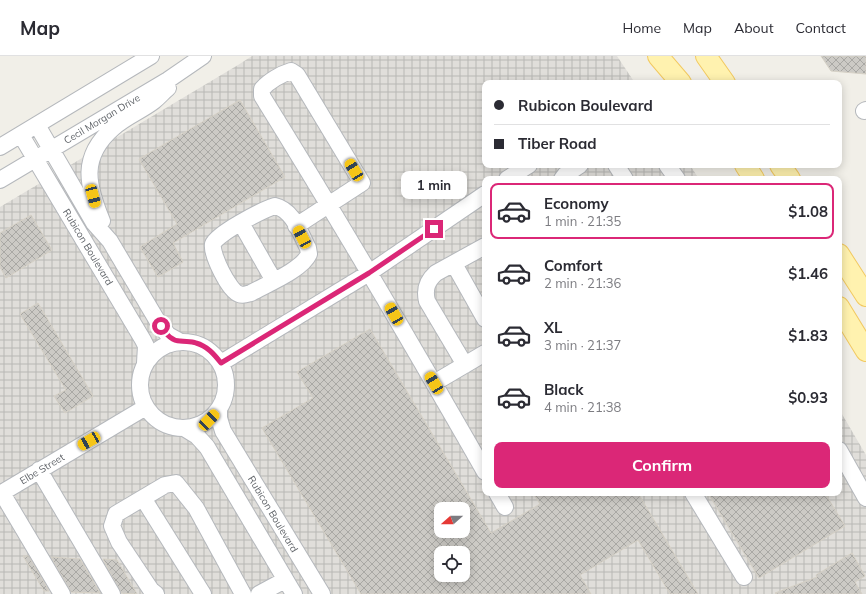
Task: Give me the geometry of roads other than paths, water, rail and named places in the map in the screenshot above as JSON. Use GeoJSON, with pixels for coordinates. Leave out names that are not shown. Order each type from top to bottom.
{"type":"FeatureCollection","features":[{"type":"Feature","properties":{"kind":"main road"},"geometry":{"type":"LineString","coordinates":[[658,56],[678,80]]}},
{"type":"Feature","properties":{"kind":"main road"},"geometry":{"type":"LineString","coordinates":[[669,56],[685,80]]}},
{"type":"Feature","properties":{"kind":"main road"},"geometry":{"type":"LineString","coordinates":[[706,56],[723,80]]}},
{"type":"Feature","properties":{"kind":"main road"},"geometry":{"type":"LineString","coordinates":[[842,259],[866,296]]}},
{"type":"Feature","properties":{"kind":"main road"},"geometry":{"type":"LineString","coordinates":[[842,313],[866,351]]}},
{"type":"Feature","properties":{"kind":"street"},"geometry":{"type":"LineString","coordinates":[[0,147],[151,56]]}},
{"type":"Feature","properties":{"kind":"street"},"geometry":{"type":"LineString","coordinates":[[110,241],[96,206],[91,187],[89,173],[90,160],[96,148],[113,127],[155,100],[198,60]]}},
{"type":"Feature","properties":{"kind":"street","name":"Cecil Morgan Drive"},"geometry":{"type":"LineString","coordinates":[[0,180],[168,80],[198,60]]}},
{"type":"Feature","properties":{"kind":"street"},"geometry":{"type":"LineString","coordinates":[[296,226],[329,204],[362,183],[297,75],[291,71],[266,84],[262,89],[262,96],[329,204],[482,467]]}},
{"type":"Feature","properties":{"kind":"street","name":"Rubicon Boulevard"},"geometry":{"type":"LineString","coordinates":[[37,125],[94,223],[110,241],[161,326],[168,335],[179,341]]}},
{"type":"Feature","properties":{"kind":"street","name":"Rubicon Boulevard"},"geometry":{"type":"LineString","coordinates":[[21,135],[143,340],[146,346],[145,363]]}},
{"type":"Feature","properties":{"kind":"street"},"geometry":{"type":"LineString","coordinates":[[512,176],[524,168]]}},
{"type":"Feature","properties":{"kind":"street"},"geometry":{"type":"LineString","coordinates":[[564,176],[576,168]]}},
{"type":"Feature","properties":{"kind":"street"},"geometry":{"type":"LineString","coordinates":[[221,363],[369,273],[482,196]]}},
{"type":"Feature","properties":{"kind":"street"},"geometry":{"type":"LineString","coordinates":[[275,206],[282,208],[290,215],[310,254],[299,267],[251,293],[240,295],[232,288],[223,274],[214,252],[213,244],[219,236],[241,223],[266,209],[275,206]]}},
{"type":"Feature","properties":{"kind":"street"},"geometry":{"type":"LineString","coordinates":[[241,223],[274,280]]}},
{"type":"Feature","properties":{"kind":"street"},"geometry":{"type":"LineString","coordinates":[[465,365],[427,301],[425,294],[426,284],[436,273],[482,248]]}},
{"type":"Feature","properties":{"kind":"street"},"geometry":{"type":"LineString","coordinates":[[454,264],[482,314]]}},
{"type":"Feature","properties":{"kind":"street"},"geometry":{"type":"LineString","coordinates":[[179,341],[196,343],[208,348],[221,363],[225,371],[227,384],[225,398],[219,410],[209,420],[197,426],[184,428],[169,426],[156,418],[146,407],[140,392],[140,377],[145,363],[155,351],[166,345],[179,341]]}},
{"type":"Feature","properties":{"kind":"street"},"geometry":{"type":"LineString","coordinates":[[434,383],[482,355]]}},
{"type":"Feature","properties":{"kind":"street","name":"Elbe Street"},"geometry":{"type":"LineString","coordinates":[[1,493],[146,407]]}},
{"type":"Feature","properties":{"kind":"street","name":"Rubicon Boulevard"},"geometry":{"type":"LineString","coordinates":[[219,410],[223,431],[322,594]]}},
{"type":"Feature","properties":{"kind":"street"},"geometry":{"type":"LineString","coordinates":[[184,428],[198,436],[207,447],[294,594]]}},
{"type":"Feature","properties":{"kind":"street"},"geometry":{"type":"LineString","coordinates":[[842,455],[866,498]]}},
{"type":"Feature","properties":{"kind":"street"},"geometry":{"type":"LineString","coordinates":[[39,470],[112,594]]}},
{"type":"Feature","properties":{"kind":"street"},"geometry":{"type":"LineString","coordinates":[[156,594],[147,584],[120,542],[112,526],[116,514],[165,485],[176,483],[196,508],[243,594]]}},
{"type":"Feature","properties":{"kind":"street"},"geometry":{"type":"LineString","coordinates":[[1,493],[62,594]]}},
{"type":"Feature","properties":{"kind":"street"},"geometry":{"type":"LineString","coordinates":[[499,496],[505,507]]}},
{"type":"Feature","properties":{"kind":"street"},"geometry":{"type":"LineString","coordinates":[[695,496],[744,577]]}},
{"type":"Feature","properties":{"kind":"street"},"geometry":{"type":"LineString","coordinates":[[143,498],[203,594]]}},
{"type":"Feature","properties":{"kind":"street"},"geometry":{"type":"LineString","coordinates":[[259,594],[286,580]]}}]}
